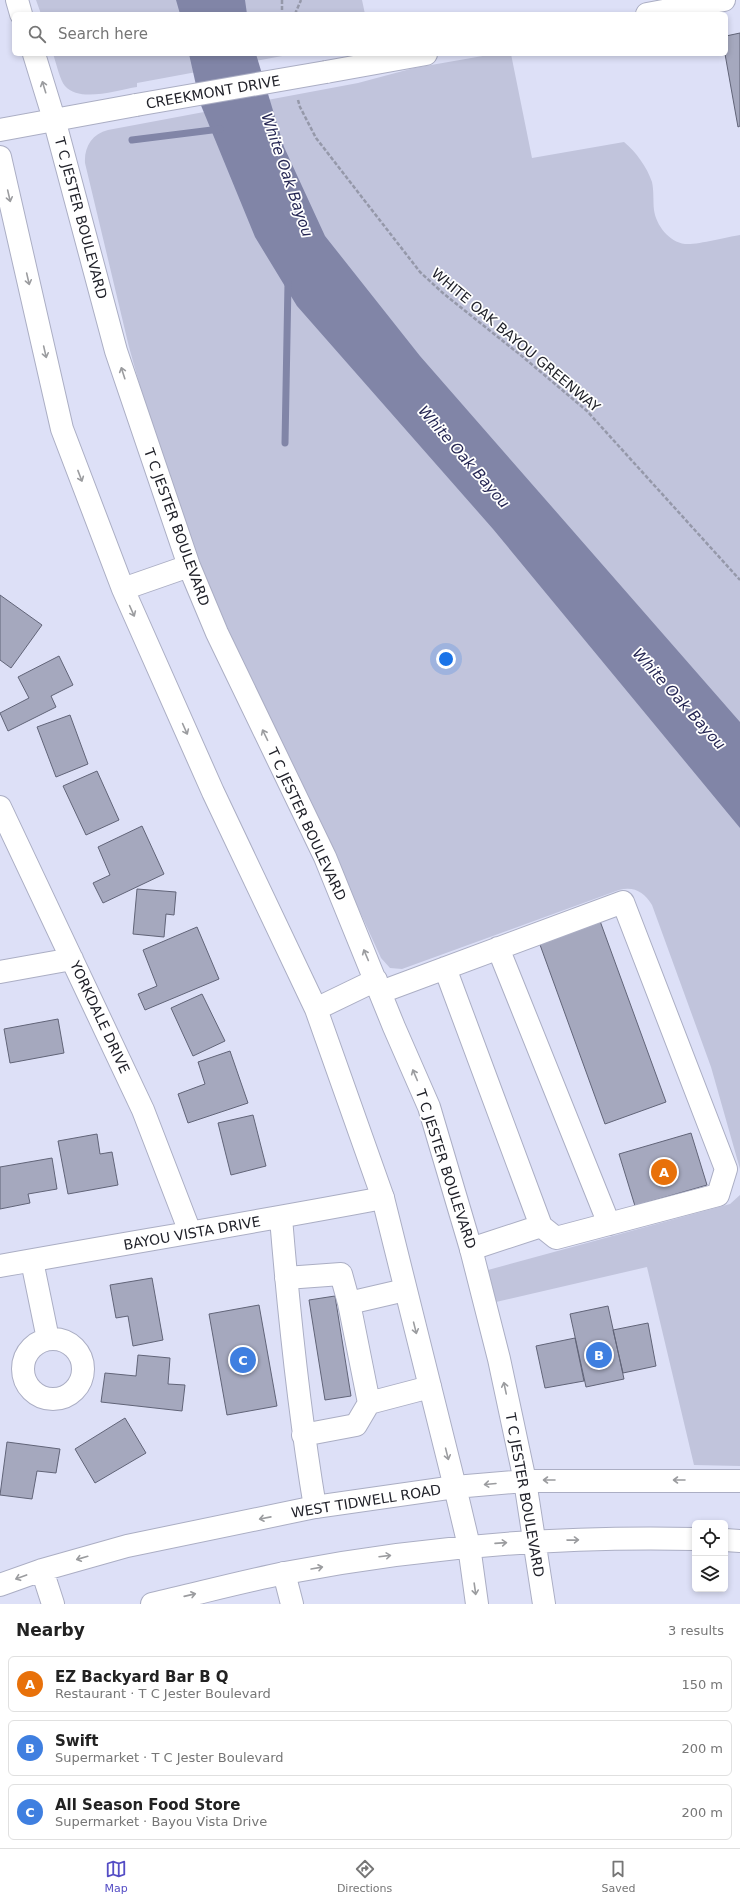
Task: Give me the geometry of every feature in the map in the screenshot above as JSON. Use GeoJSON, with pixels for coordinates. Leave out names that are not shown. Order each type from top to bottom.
{"type":"FeatureCollection","features":[{"type":"Feature","properties":{"kind":"main road"},"geometry":{"type":"LineString","coordinates":[[17,0],[20,12]]}},
{"type":"Feature","properties":{"kind":"main road"},"geometry":{"type":"LineString","coordinates":[[658,12],[724,0]]}},
{"type":"Feature","properties":{"kind":"main road","name":"T C JESTER BOULEVARD"},"geometry":{"type":"LineString","coordinates":[[35,56],[54,119],[116,351],[189,566],[227,653],[325,857],[429,1107],[471,1249],[499,1359],[525,1480],[544,1604]]}},
{"type":"Feature","properties":{"kind":"main road","name":"CREEKMONT DRIVE"},"geometry":{"type":"LineString","coordinates":[[0,130],[54,119],[415,56]]}},
{"type":"Feature","properties":{"kind":"main road"},"geometry":{"type":"LineString","coordinates":[[0,158],[62,429],[123,589],[213,792],[316,1009],[383,1198],[469,1546],[477,1604]]}},
{"type":"Feature","properties":{"kind":"main road"},"geometry":{"type":"LineString","coordinates":[[123,589],[189,566]]}},
{"type":"Feature","properties":{"kind":"main road","name":"YORKDALE DRIVE"},"geometry":{"type":"LineString","coordinates":[[0,807],[143,1110],[190,1232]]}},
{"type":"Feature","properties":{"kind":"main road"},"geometry":{"type":"LineString","coordinates":[[316,1009],[378,986],[445,968],[623,902],[726,1169],[718,1195],[556,1238],[541,1226],[445,968]]}},
{"type":"Feature","properties":{"kind":"main road"},"geometry":{"type":"LineString","coordinates":[[498,948],[609,1224]]}},
{"type":"Feature","properties":{"kind":"main road"},"geometry":{"type":"LineString","coordinates":[[0,972],[72,959]]}},
{"type":"Feature","properties":{"kind":"main road","name":"BAYOU VISTA DRIVE"},"geometry":{"type":"LineString","coordinates":[[0,1266],[190,1232],[281,1218],[383,1198]]}},
{"type":"Feature","properties":{"kind":"main road"},"geometry":{"type":"LineString","coordinates":[[281,1218],[290,1327],[303,1435],[315,1508]]}},
{"type":"Feature","properties":{"kind":"main road"},"geometry":{"type":"LineString","coordinates":[[471,1249],[541,1226]]}},
{"type":"Feature","properties":{"kind":"main road"},"geometry":{"type":"LineString","coordinates":[[32,1261],[48,1339]]}},
{"type":"Feature","properties":{"kind":"main road"},"geometry":{"type":"LineString","coordinates":[[286,1278],[340,1274],[349,1303],[369,1403],[356,1425],[303,1435]]}},
{"type":"Feature","properties":{"kind":"main road"},"geometry":{"type":"LineString","coordinates":[[349,1303],[405,1290]]}},
{"type":"Feature","properties":{"kind":"main road"},"geometry":{"type":"LineString","coordinates":[[369,1403],[430,1387]]}},
{"type":"Feature","properties":{"kind":"main road","name":"WEST TIDWELL ROAD"},"geometry":{"type":"LineString","coordinates":[[0,1585],[42,1570],[127,1546],[315,1508],[455,1487],[525,1480],[740,1481]]}},
{"type":"Feature","properties":{"kind":"main road"},"geometry":{"type":"LineString","coordinates":[[152,1604],[284,1573],[376,1557],[469,1546],[534,1541],[692,1539]]}},
{"type":"Feature","properties":{"kind":"main road"},"geometry":{"type":"LineString","coordinates":[[728,1540],[740,1541]]}},
{"type":"Feature","properties":{"kind":"main road"},"geometry":{"type":"LineString","coordinates":[[42,1570],[53,1604]]}},
{"type":"Feature","properties":{"kind":"main road"},"geometry":{"type":"LineString","coordinates":[[284,1573],[292,1604]]}},
{"type":"Feature","properties":{"kind":"path"},"geometry":{"type":"LineString","coordinates":[[282,0],[282,12]]}},
{"type":"Feature","properties":{"kind":"path"},"geometry":{"type":"LineString","coordinates":[[296,12],[301,0]]}},
{"type":"Feature","properties":{"kind":"path","name":"WHITE OAK BAYOU GREENWAY"},"geometry":{"type":"LineString","coordinates":[[298,100],[316,138],[420,272],[444,294],[587,411],[740,580]]}},
{"type":"Feature","properties":{"kind":"shaded area"},"geometry":{"type":"Polygon","coordinates":[[[36,0],[362,0],[365,12],[40,12],[36,0]]]}},
{"type":"Feature","properties":{"kind":"shaded area"},"geometry":{"type":"Polygon","coordinates":[[[54,56],[282,56],[137,83],[137,87],[89,95],[72,91],[63,84],[54,56]]]}},
{"type":"Feature","properties":{"kind":"shaded area"},"geometry":{"type":"Polygon","coordinates":[[[483,56],[511,56],[532,158],[624,142],[641,160],[650,176],[653,185],[655,216],[664,232],[679,243],[685,244],[740,235],[740,1169],[711,1067],[652,905],[642,893],[629,889],[619,890],[402,969],[390,968],[381,958],[325,835],[267,721],[193,551],[148,415],[129,347],[85,163],[86,152],[93,138],[108,130],[358,83],[414,68],[483,56]]]}},
{"type":"Feature","properties":{"kind":"shaded area"},"geometry":{"type":"Polygon","coordinates":[[[740,1195],[740,1466],[694,1465],[647,1267],[496,1302],[488,1270],[730,1204],[740,1195]]]}},
{"type":"Feature","properties":{"kind":"water"},"geometry":{"type":"Polygon","coordinates":[[[176,0],[245,0],[247,12],[179,12],[176,0]]]}},
{"type":"Feature","properties":{"kind":"water","name":"White Oak Bayou"},"geometry":{"type":"Polygon","coordinates":[[[189,56],[257,56],[284,147],[325,236],[420,356],[740,722],[740,828],[493,529],[297,306],[255,237],[200,103],[189,56]]]}},
{"type":"Feature","properties":{"kind":"building"},"geometry":{"type":"Polygon","coordinates":[[[740,33],[740,126],[738,127],[725,56],[728,56],[728,36],[740,33]]]}},
{"type":"Feature","properties":{"kind":"building"},"geometry":{"type":"Polygon","coordinates":[[[0,595],[42,625],[11,668],[0,660],[0,595]]]}},
{"type":"Feature","properties":{"kind":"building"},"geometry":{"type":"Polygon","coordinates":[[[59,656],[73,685],[51,696],[56,707],[8,731],[0,713],[29,698],[18,677],[59,656]]]}},
{"type":"Feature","properties":{"kind":"building"},"geometry":{"type":"Polygon","coordinates":[[[70,715],[88,764],[56,777],[37,727],[70,715]]]}},
{"type":"Feature","properties":{"kind":"building"},"geometry":{"type":"Polygon","coordinates":[[[97,771],[119,820],[86,835],[63,786],[97,771]]]}},
{"type":"Feature","properties":{"kind":"building"},"geometry":{"type":"Polygon","coordinates":[[[142,826],[164,874],[103,903],[93,883],[110,875],[98,847],[142,826]]]}},
{"type":"Feature","properties":{"kind":"building"},"geometry":{"type":"Polygon","coordinates":[[[137,889],[176,892],[174,915],[166,914],[164,937],[133,934],[137,889]]]}},
{"type":"Feature","properties":{"kind":"building"},"geometry":{"type":"Polygon","coordinates":[[[600,921],[666,1102],[605,1124],[539,942],[600,921]]]}},
{"type":"Feature","properties":{"kind":"building"},"geometry":{"type":"Polygon","coordinates":[[[197,927],[219,979],[145,1010],[138,994],[157,986],[143,950],[197,927]]]}},
{"type":"Feature","properties":{"kind":"building"},"geometry":{"type":"Polygon","coordinates":[[[202,994],[225,1041],[193,1056],[171,1008],[202,994]]]}},
{"type":"Feature","properties":{"kind":"building"},"geometry":{"type":"Polygon","coordinates":[[[58,1019],[64,1053],[10,1063],[4,1029],[58,1019]]]}},
{"type":"Feature","properties":{"kind":"building"},"geometry":{"type":"Polygon","coordinates":[[[230,1051],[248,1103],[188,1123],[178,1094],[205,1084],[198,1062],[230,1051]]]}},
{"type":"Feature","properties":{"kind":"building"},"geometry":{"type":"Polygon","coordinates":[[[253,1115],[266,1166],[231,1175],[218,1123],[253,1115]]]}},
{"type":"Feature","properties":{"kind":"building"},"geometry":{"type":"Polygon","coordinates":[[[691,1133],[707,1185],[635,1206],[619,1154],[691,1133]]]}},
{"type":"Feature","properties":{"kind":"building"},"geometry":{"type":"Polygon","coordinates":[[[97,1134],[100,1154],[112,1152],[118,1185],[68,1194],[58,1141],[97,1134]]]}},
{"type":"Feature","properties":{"kind":"building"},"geometry":{"type":"Polygon","coordinates":[[[52,1158],[57,1189],[28,1194],[30,1203],[0,1209],[0,1167],[52,1158]]]}},
{"type":"Feature","properties":{"kind":"building"},"geometry":{"type":"Polygon","coordinates":[[[152,1278],[163,1340],[133,1346],[128,1316],[116,1318],[110,1285],[152,1278]]]}},
{"type":"Feature","properties":{"kind":"building"},"geometry":{"type":"Polygon","coordinates":[[[335,1296],[351,1396],[325,1400],[309,1300],[335,1296]]]}},
{"type":"Feature","properties":{"kind":"building"},"geometry":{"type":"Polygon","coordinates":[[[259,1305],[277,1406],[227,1415],[209,1314],[259,1305]]]}},
{"type":"Feature","properties":{"kind":"building"},"geometry":{"type":"Polygon","coordinates":[[[608,1306],[624,1379],[586,1387],[570,1314],[608,1306]]]}},
{"type":"Feature","properties":{"kind":"building"},"geometry":{"type":"Polygon","coordinates":[[[648,1323],[656,1366],[623,1373],[613,1330],[648,1323]]]}},
{"type":"Feature","properties":{"kind":"building"},"geometry":{"type":"Polygon","coordinates":[[[575,1338],[584,1381],[545,1388],[536,1346],[575,1338]]]}},
{"type":"Feature","properties":{"kind":"building"},"geometry":{"type":"Polygon","coordinates":[[[138,1355],[170,1358],[168,1384],[185,1385],[182,1411],[101,1402],[105,1373],[136,1376],[138,1355]]]}},
{"type":"Feature","properties":{"kind":"building"},"geometry":{"type":"Polygon","coordinates":[[[125,1418],[146,1453],[95,1483],[75,1449],[125,1418]]]}},
{"type":"Feature","properties":{"kind":"building"},"geometry":{"type":"Polygon","coordinates":[[[7,1442],[60,1449],[56,1473],[37,1471],[32,1499],[0,1495],[7,1442]]]}},
{"type":"Feature","properties":{"kind":"waterway"},"geometry":{"type":"LineString","coordinates":[[132,140],[220,129]]}},
{"type":"Feature","properties":{"kind":"waterway"},"geometry":{"type":"LineString","coordinates":[[285,443],[288,283]]}},
{"type":"Feature","properties":{"kind":"place","name":"EZ Backyard Bar B Q"},"geometry":{"type":"Point","coordinates":[664,1172]}},
{"type":"Feature","properties":{"kind":"place","name":"Swift"},"geometry":{"type":"Point","coordinates":[599,1355]}},
{"type":"Feature","properties":{"kind":"place","name":"All Season Food Store"},"geometry":{"type":"Point","coordinates":[243,1360]}}]}
